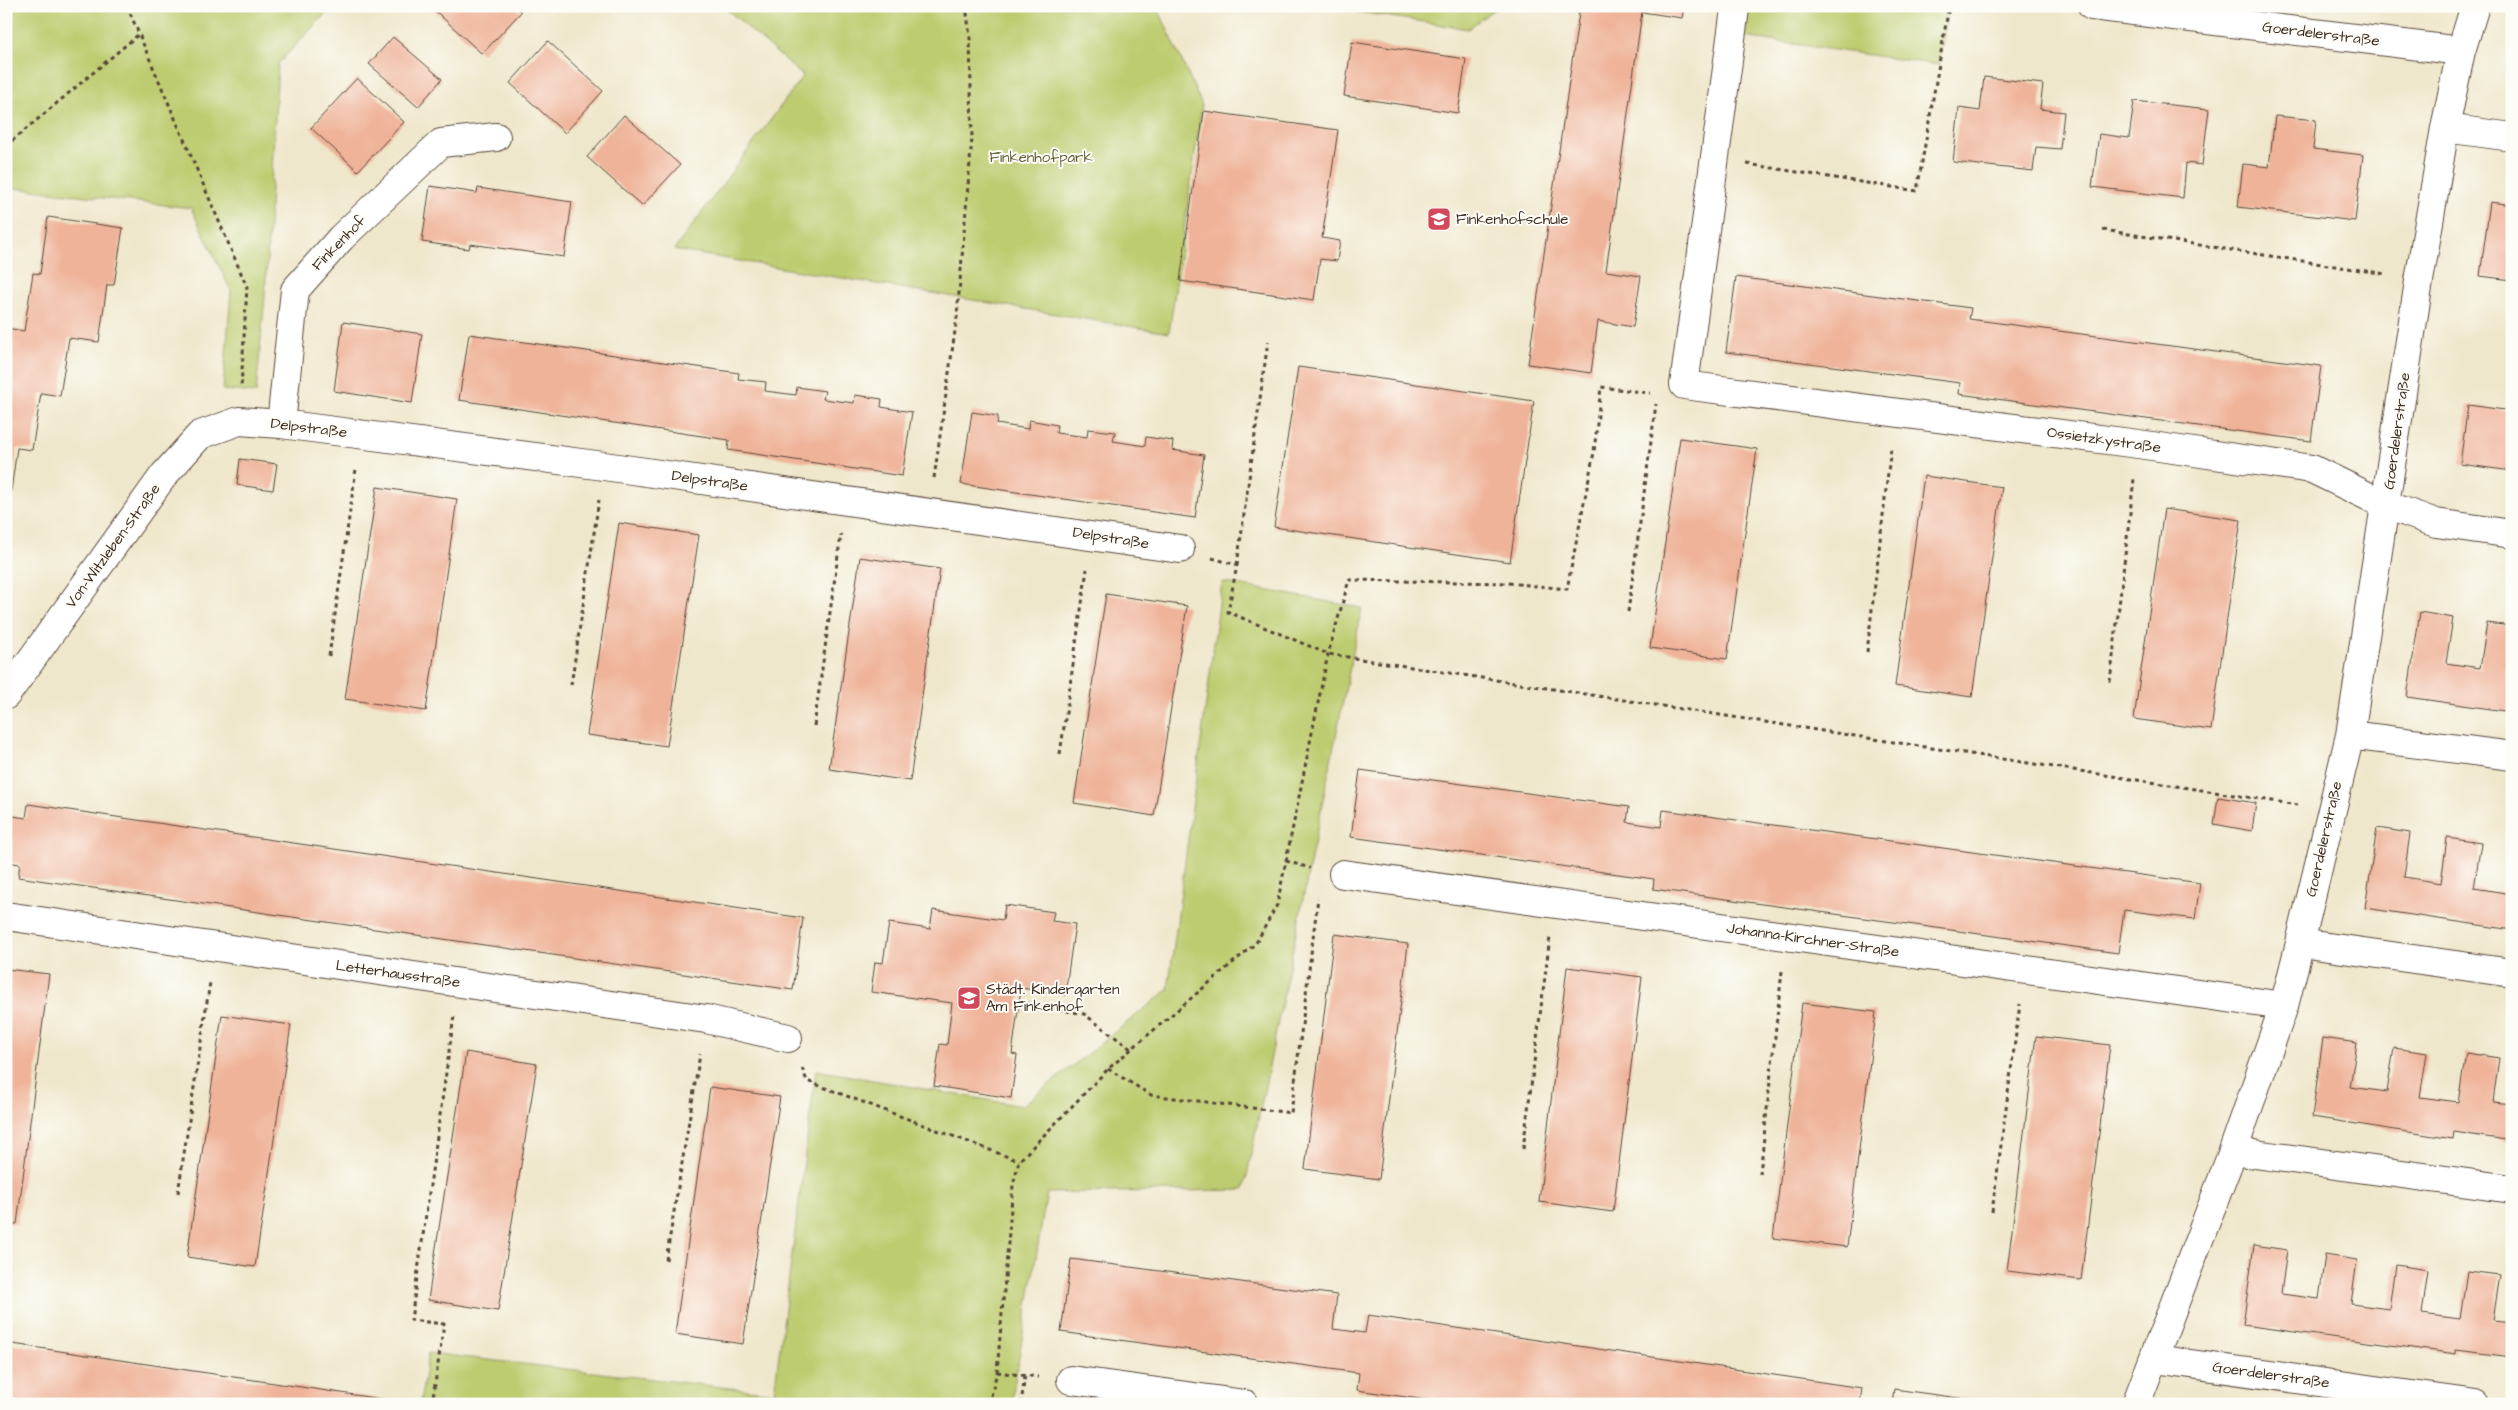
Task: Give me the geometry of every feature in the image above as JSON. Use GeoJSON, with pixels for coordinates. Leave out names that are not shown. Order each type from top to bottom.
{"type":"FeatureCollection","features":[{"type":"Feature","properties":{"kind":"street","name":"Goerdelerstraße"},"geometry":{"type":"LineString","coordinates":[[2092,6],[2461,51]]}},
{"type":"Feature","properties":{"kind":"street","name":"Goerdelerstraße"},"geometry":{"type":"LineString","coordinates":[[2136,1404],[2155,1359],[2233,1151],[2284,1006],[2300,943],[2330,810],[2350,734],[2419,281],[2445,128],[2461,51],[2475,6]]}},
{"type":"Feature","properties":{"kind":"street"},"geometry":{"type":"LineString","coordinates":[[1716,159],[1735,9]]}},
{"type":"Feature","properties":{"kind":"street"},"geometry":{"type":"LineString","coordinates":[[2445,128],[2512,137]]}},
{"type":"Feature","properties":{"kind":"street","name":"Finkenhof"},"geometry":{"type":"LineString","coordinates":[[281,424],[295,290],[341,238],[442,143],[496,138]]}},
{"type":"Feature","properties":{"kind":"street","name":"Ossietzkystraße"},"geometry":{"type":"LineString","coordinates":[[1716,159],[1684,386],[2138,444],[2312,469],[2386,505],[2436,523],[2512,534]]}},
{"type":"Feature","properties":{"kind":"street","name":"Delpstraße"},"geometry":{"type":"LineString","coordinates":[[239,421],[281,424],[604,466],[929,511],[1180,549]]}},
{"type":"Feature","properties":{"kind":"street","name":"Von-Witzleben-Straße"},"geometry":{"type":"LineString","coordinates":[[6,695],[164,475],[200,435],[239,421]]}},
{"type":"Feature","properties":{"kind":"street"},"geometry":{"type":"LineString","coordinates":[[2350,734],[2512,756]]}},
{"type":"Feature","properties":{"kind":"street","name":"Johanna-Kirchner-Straße"},"geometry":{"type":"LineString","coordinates":[[1343,874],[2284,1006]]}},
{"type":"Feature","properties":{"kind":"street","name":"Letterhausstraße"},"geometry":{"type":"LineString","coordinates":[[6,916],[706,1019],[788,1038]]}},
{"type":"Feature","properties":{"kind":"street"},"geometry":{"type":"LineString","coordinates":[[2300,943],[2512,973]]}},
{"type":"Feature","properties":{"kind":"street"},"geometry":{"type":"LineString","coordinates":[[2233,1151],[2512,1189]]}},
{"type":"Feature","properties":{"kind":"street","name":"Goerdelerstraße"},"geometry":{"type":"LineString","coordinates":[[2155,1359],[2476,1404]]}},
{"type":"Feature","properties":{"kind":"street"},"geometry":{"type":"LineString","coordinates":[[1071,1380],[1245,1404]]}},
{"type":"Feature","properties":{"kind":"path"},"geometry":{"type":"LineString","coordinates":[[127,6],[248,287],[239,421]]}},
{"type":"Feature","properties":{"kind":"path"},"geometry":{"type":"LineString","coordinates":[[929,511],[957,317],[972,138],[970,37],[966,6]]}},
{"type":"Feature","properties":{"kind":"path"},"geometry":{"type":"LineString","coordinates":[[1716,159],[1917,191],[1949,6]]}},
{"type":"Feature","properties":{"kind":"path"},"geometry":{"type":"LineString","coordinates":[[6,146],[139,34]]}},
{"type":"Feature","properties":{"kind":"path"},"geometry":{"type":"LineString","coordinates":[[2103,230],[2351,267]]}},
{"type":"Feature","properties":{"kind":"path"},"geometry":{"type":"LineString","coordinates":[[1268,341],[1237,565],[1228,612],[1328,654],[2330,810]]}},
{"type":"Feature","properties":{"kind":"path"},"geometry":{"type":"LineString","coordinates":[[989,1404],[997,1372],[1013,1186],[1019,1161],[1108,1069],[1256,943],[1277,905],[1328,654],[1349,580],[1508,582],[1566,589],[1594,452],[1601,386],[1657,394],[1628,612]]}},
{"type":"Feature","properties":{"kind":"path"},"geometry":{"type":"LineString","coordinates":[[1866,652],[1895,412]]}},
{"type":"Feature","properties":{"kind":"path"},"geometry":{"type":"LineString","coordinates":[[329,656],[361,434]]}},
{"type":"Feature","properties":{"kind":"path"},"geometry":{"type":"LineString","coordinates":[[2110,682],[2138,444]]}},
{"type":"Feature","properties":{"kind":"path"},"geometry":{"type":"LineString","coordinates":[[571,685],[604,466]]}},
{"type":"Feature","properties":{"kind":"path"},"geometry":{"type":"LineString","coordinates":[[814,726],[846,500]]}},
{"type":"Feature","properties":{"kind":"path"},"geometry":{"type":"LineString","coordinates":[[1060,754],[1092,535]]}},
{"type":"Feature","properties":{"kind":"path"},"geometry":{"type":"LineString","coordinates":[[1180,549],[1237,565]]}},
{"type":"Feature","properties":{"kind":"path"},"geometry":{"type":"LineString","coordinates":[[1108,1069],[1151,1095],[1291,1112],[1319,890]]}},
{"type":"Feature","properties":{"kind":"path"},"geometry":{"type":"LineString","coordinates":[[1523,1150],[1554,903]]}},
{"type":"Feature","properties":{"kind":"path"},"geometry":{"type":"LineString","coordinates":[[1760,1174],[1786,936]]}},
{"type":"Feature","properties":{"kind":"path"},"geometry":{"type":"LineString","coordinates":[[178,1193],[216,946]]}},
{"type":"Feature","properties":{"kind":"path"},"geometry":{"type":"LineString","coordinates":[[1992,1212],[2025,969]]}},
{"type":"Feature","properties":{"kind":"path"},"geometry":{"type":"LineString","coordinates":[[432,1404],[444,1324],[411,1320],[458,982]]}},
{"type":"Feature","properties":{"kind":"path"},"geometry":{"type":"LineString","coordinates":[[1019,1002],[1084,1014],[1131,1049]]}},
{"type":"Feature","properties":{"kind":"path"},"geometry":{"type":"LineString","coordinates":[[666,1260],[706,1019]]}},
{"type":"Feature","properties":{"kind":"path"},"geometry":{"type":"LineString","coordinates":[[788,1038],[807,1081],[1019,1161]]}},
{"type":"Feature","properties":{"kind":"path"},"geometry":{"type":"LineString","coordinates":[[997,1372],[1071,1380]]}},
{"type":"Feature","properties":{"kind":"path"},"geometry":{"type":"LineString","coordinates":[[1021,1404],[1024,1375]]}},
{"type":"Feature","properties":{"kind":"green space"},"geometry":{"type":"Polygon","coordinates":[[[6,6],[333,6],[278,64],[265,296],[256,393],[223,390],[231,291],[191,208],[6,187],[6,6]]]}},
{"type":"Feature","properties":{"kind":"green space","name":"Finkenhofpark"},"geometry":{"type":"Polygon","coordinates":[[[723,6],[1157,6],[1202,105],[1169,333],[674,250],[803,76],[723,6]]]}},
{"type":"Feature","properties":{"kind":"green space"},"geometry":{"type":"Polygon","coordinates":[[[1321,6],[1498,6],[1468,29],[1321,6]]]}},
{"type":"Feature","properties":{"kind":"green space"},"geometry":{"type":"Polygon","coordinates":[[[1749,6],[1949,6],[1939,65],[1744,37],[1749,6]]]}},
{"type":"Feature","properties":{"kind":"green space"},"geometry":{"type":"Polygon","coordinates":[[[1222,582],[1362,608],[1244,1190],[1047,1193],[1011,1404],[420,1404],[428,1353],[774,1393],[816,1070],[1022,1106],[1168,990],[1222,582]]]}},
{"type":"Feature","properties":{"kind":"building"},"geometry":{"type":"Polygon","coordinates":[[[430,6],[514,6],[521,12],[482,54],[430,6]]]}},
{"type":"Feature","properties":{"kind":"building"},"geometry":{"type":"Polygon","coordinates":[[[1580,6],[1684,6],[1682,18],[1642,12],[1606,271],[1641,276],[1633,327],[1598,321],[1591,373],[1528,364],[1580,6]]]}},
{"type":"Feature","properties":{"kind":"building"},"geometry":{"type":"Polygon","coordinates":[[[393,37],[442,79],[418,107],[369,64],[393,37]]]}},
{"type":"Feature","properties":{"kind":"building"},"geometry":{"type":"Polygon","coordinates":[[[548,41],[603,91],[565,133],[510,83],[548,41]]]}},
{"type":"Feature","properties":{"kind":"building"},"geometry":{"type":"Polygon","coordinates":[[[1352,42],[1466,59],[1458,113],[1344,96],[1352,42]]]}},
{"type":"Feature","properties":{"kind":"building"},"geometry":{"type":"Polygon","coordinates":[[[1984,77],[2043,84],[2040,109],[2064,112],[2060,149],[2036,147],[2033,171],[1953,162],[1959,108],[1980,111],[1984,77]]]}},
{"type":"Feature","properties":{"kind":"building"},"geometry":{"type":"Polygon","coordinates":[[[357,78],[404,122],[358,171],[311,128],[357,78]]]}},
{"type":"Feature","properties":{"kind":"building"},"geometry":{"type":"Polygon","coordinates":[[[2134,101],[2209,109],[2202,165],[2186,163],[2183,198],[2092,187],[2099,134],[2129,138],[2134,101]]]}},
{"type":"Feature","properties":{"kind":"building"},"geometry":{"type":"Polygon","coordinates":[[[1204,111],[1338,130],[1322,238],[1340,241],[1337,261],[1320,259],[1314,300],[1180,281],[1204,111]]]}},
{"type":"Feature","properties":{"kind":"building"},"geometry":{"type":"Polygon","coordinates":[[[624,115],[680,165],[642,206],[587,157],[624,115]]]}},
{"type":"Feature","properties":{"kind":"building"},"geometry":{"type":"Polygon","coordinates":[[[2275,116],[2316,120],[2313,149],[2363,155],[2355,221],[2238,207],[2243,164],[2269,167],[2275,116]]]}},
{"type":"Feature","properties":{"kind":"building"},"geometry":{"type":"Polygon","coordinates":[[[430,186],[477,193],[478,188],[572,202],[564,257],[470,244],[469,249],[422,242],[430,186]]]}},
{"type":"Feature","properties":{"kind":"building"},"geometry":{"type":"Polygon","coordinates":[[[2490,202],[2512,205],[2512,280],[2480,276],[2490,202]]]}},
{"type":"Feature","properties":{"kind":"building"},"geometry":{"type":"Polygon","coordinates":[[[48,217],[123,228],[114,285],[107,285],[99,342],[69,338],[60,396],[41,393],[32,450],[17,448],[9,505],[6,505],[6,328],[24,331],[33,273],[40,274],[48,217]]]}},
{"type":"Feature","properties":{"kind":"building"},"geometry":{"type":"Polygon","coordinates":[[[1736,277],[1971,308],[1969,319],[2321,366],[2311,441],[1959,394],[1960,383],[1726,352],[1736,277]]]}},
{"type":"Feature","properties":{"kind":"building"},"geometry":{"type":"Polygon","coordinates":[[[343,322],[422,334],[412,403],[334,391],[343,322]]]}},
{"type":"Feature","properties":{"kind":"building"},"geometry":{"type":"Polygon","coordinates":[[[469,334],[739,373],[738,379],[766,382],[765,391],[796,395],[797,387],[825,391],[823,399],[854,403],[855,395],[882,399],[881,407],[912,412],[902,476],[728,450],[729,440],[459,400],[469,334]]]}},
{"type":"Feature","properties":{"kind":"building"},"geometry":{"type":"Polygon","coordinates":[[[1298,367],[1534,401],[1510,562],[1274,527],[1298,367]]]}},
{"type":"Feature","properties":{"kind":"building"},"geometry":{"type":"Polygon","coordinates":[[[2468,405],[2512,411],[2512,471],[2460,464],[2468,405]]]}},
{"type":"Feature","properties":{"kind":"building"},"geometry":{"type":"Polygon","coordinates":[[[972,412],[998,416],[997,424],[1028,429],[1029,420],[1057,425],[1056,433],[1087,437],[1088,429],[1115,432],[1113,441],[1145,446],[1146,437],[1173,441],[1172,450],[1204,455],[1195,518],[961,484],[972,412]]]}},
{"type":"Feature","properties":{"kind":"building"},"geometry":{"type":"Polygon","coordinates":[[[1680,438],[1757,449],[1727,659],[1650,648],[1680,438]]]}},
{"type":"Feature","properties":{"kind":"building"},"geometry":{"type":"Polygon","coordinates":[[[240,459],[277,464],[273,490],[237,485],[240,459]]]}},
{"type":"Feature","properties":{"kind":"building"},"geometry":{"type":"Polygon","coordinates":[[[1924,476],[2002,487],[1972,697],[1895,686],[1924,476]]]}},
{"type":"Feature","properties":{"kind":"building"},"geometry":{"type":"Polygon","coordinates":[[[377,487],[457,499],[426,711],[345,699],[377,487]]]}},
{"type":"Feature","properties":{"kind":"building"},"geometry":{"type":"Polygon","coordinates":[[[2164,509],[2241,520],[2211,730],[2134,719],[2164,509]]]}},
{"type":"Feature","properties":{"kind":"building"},"geometry":{"type":"Polygon","coordinates":[[[619,523],[699,535],[667,746],[587,735],[619,523]]]}},
{"type":"Feature","properties":{"kind":"building"},"geometry":{"type":"Polygon","coordinates":[[[860,557],[940,569],[910,781],[829,769],[860,557]]]}},
{"type":"Feature","properties":{"kind":"building"},"geometry":{"type":"Polygon","coordinates":[[[1106,594],[1187,606],[1154,816],[1074,803],[1106,594]]]}},
{"type":"Feature","properties":{"kind":"building"},"geometry":{"type":"Polygon","coordinates":[[[2420,612],[2453,618],[2446,663],[2480,668],[2487,623],[2512,626],[2512,712],[2407,697],[2420,612]]]}},
{"type":"Feature","properties":{"kind":"building"},"geometry":{"type":"Polygon","coordinates":[[[1360,770],[1629,807],[1627,822],[1661,827],[1663,810],[2200,883],[2195,919],[2124,910],[2118,953],[1653,889],[1654,879],[1351,837],[1360,770]]]}},
{"type":"Feature","properties":{"kind":"building"},"geometry":{"type":"Polygon","coordinates":[[[2218,797],[2256,803],[2252,831],[2214,824],[2218,797]]]}},
{"type":"Feature","properties":{"kind":"building"},"geometry":{"type":"Polygon","coordinates":[[[28,804],[803,918],[793,990],[18,877],[20,864],[6,862],[6,815],[26,818],[28,804]]]}},
{"type":"Feature","properties":{"kind":"building"},"geometry":{"type":"Polygon","coordinates":[[[2377,828],[2410,833],[2404,877],[2441,883],[2447,838],[2481,843],[2474,888],[2512,894],[2512,930],[2365,908],[2377,828]]]}},
{"type":"Feature","properties":{"kind":"building","name":"Städt. Kindergarten Am Finkenhof"},"geometry":{"type":"Polygon","coordinates":[[[1005,905],[1054,912],[1052,921],[1075,924],[1065,995],[1021,988],[1012,1054],[1017,1055],[1011,1098],[934,1086],[940,1044],[947,1045],[952,1003],[871,992],[875,962],[883,963],[889,923],[930,929],[933,910],[1003,920],[1005,905]]]}},
{"type":"Feature","properties":{"kind":"building"},"geometry":{"type":"Polygon","coordinates":[[[1334,934],[1408,944],[1379,1179],[1305,1169],[1334,934]]]}},
{"type":"Feature","properties":{"kind":"building"},"geometry":{"type":"Polygon","coordinates":[[[1567,967],[1642,977],[1613,1212],[1539,1202],[1567,967]]]}},
{"type":"Feature","properties":{"kind":"building"},"geometry":{"type":"Polygon","coordinates":[[[6,969],[49,974],[17,1224],[6,1223],[6,969]]]}},
{"type":"Feature","properties":{"kind":"building"},"geometry":{"type":"Polygon","coordinates":[[[1802,1003],[1876,1012],[1847,1247],[1773,1238],[1802,1003]]]}},
{"type":"Feature","properties":{"kind":"building"},"geometry":{"type":"Polygon","coordinates":[[[222,1015],[291,1025],[255,1267],[187,1257],[222,1015]]]}},
{"type":"Feature","properties":{"kind":"building"},"geometry":{"type":"Polygon","coordinates":[[[2036,1036],[2110,1045],[2081,1280],[2007,1271],[2036,1036]]]}},
{"type":"Feature","properties":{"kind":"building"},"geometry":{"type":"Polygon","coordinates":[[[2323,1038],[2357,1043],[2350,1087],[2387,1092],[2394,1048],[2427,1053],[2420,1097],[2458,1102],[2466,1053],[2499,1058],[2493,1102],[2512,1104],[2512,1141],[2454,1132],[2453,1139],[2312,1117],[2323,1038]]]}},
{"type":"Feature","properties":{"kind":"building"},"geometry":{"type":"Polygon","coordinates":[[[466,1052],[537,1064],[498,1311],[428,1300],[466,1052]]]}},
{"type":"Feature","properties":{"kind":"building"},"geometry":{"type":"Polygon","coordinates":[[[710,1087],[780,1097],[743,1344],[675,1334],[710,1087]]]}},
{"type":"Feature","properties":{"kind":"building"},"geometry":{"type":"Polygon","coordinates":[[[2254,1245],[2287,1250],[2281,1294],[2319,1299],[2325,1255],[2357,1260],[2351,1304],[2389,1309],[2395,1265],[2428,1270],[2422,1314],[2460,1319],[2467,1271],[2500,1275],[2493,1320],[2512,1322],[2512,1357],[2456,1350],[2456,1354],[2243,1325],[2254,1245]]]}},
{"type":"Feature","properties":{"kind":"building"},"geometry":{"type":"Polygon","coordinates":[[[1071,1259],[1337,1295],[1333,1329],[1365,1333],[1368,1315],[1862,1388],[1860,1404],[1455,1404],[1357,1390],[1359,1373],[1061,1332],[1071,1259]]]}},
{"type":"Feature","properties":{"kind":"building"},"geometry":{"type":"Polygon","coordinates":[[[6,1343],[388,1400],[387,1404],[6,1404],[6,1343]]]}},
{"type":"Feature","properties":{"kind":"building"},"geometry":{"type":"Polygon","coordinates":[[[1894,1389],[1980,1401],[1980,1404],[1892,1404],[1894,1389]]]}},
{"type":"Feature","properties":{"kind":"place","name":"Finkenhofschule"},"geometry":{"type":"Point","coordinates":[1439,219]}},
{"type":"Feature","properties":{"kind":"place","name":"Städt. Kindergarten Am Finkenhof"},"geometry":{"type":"Point","coordinates":[969,998]}}]}
